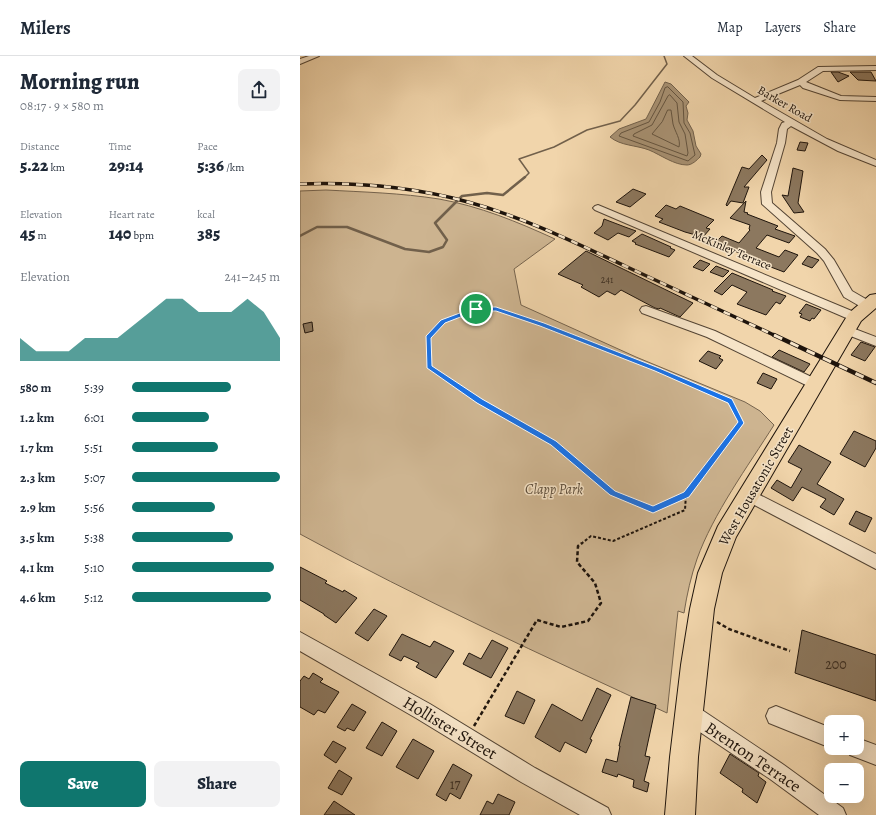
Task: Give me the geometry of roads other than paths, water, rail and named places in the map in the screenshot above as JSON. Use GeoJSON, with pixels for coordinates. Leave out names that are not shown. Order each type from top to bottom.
{"type":"FeatureCollection","features":[{"type":"Feature","properties":{"kind":"highway","name":"West Housatonic Street"},"geometry":{"type":"LineString","coordinates":[[680,815],[684,757],[700,619],[710,573],[726,533],[748,495],[815,384],[861,313]]}},
{"type":"Feature","properties":{"kind":"street"},"geometry":{"type":"LineString","coordinates":[[300,62],[314,56]]}},
{"type":"Feature","properties":{"kind":"street","name":"Barker Road"},"geometry":{"type":"LineString","coordinates":[[688,56],[709,72],[791,123],[854,155],[876,163]]}},
{"type":"Feature","properties":{"kind":"street"},"geometry":{"type":"LineString","coordinates":[[755,101],[801,82],[821,69],[876,68]]}},
{"type":"Feature","properties":{"kind":"street"},"geometry":{"type":"LineString","coordinates":[[801,82],[806,86],[840,98],[876,99]]}},
{"type":"Feature","properties":{"kind":"street"},"geometry":{"type":"LineString","coordinates":[[791,123],[785,125],[783,129],[781,143],[766,192],[767,204],[821,250],[829,260],[843,287],[861,313],[876,342]]}},
{"type":"Feature","properties":{"kind":"street","name":"McKinley Terrace"},"geometry":{"type":"LineString","coordinates":[[598,208],[861,313]]}},
{"type":"Feature","properties":{"kind":"street"},"geometry":{"type":"LineString","coordinates":[[646,310],[711,334],[815,384]]}},
{"type":"Feature","properties":{"kind":"street"},"geometry":{"type":"LineString","coordinates":[[748,495],[876,562]]}},
{"type":"Feature","properties":{"kind":"street","name":"Hollister Street"},"geometry":{"type":"LineString","coordinates":[[302,645],[423,711],[528,775],[601,815]]}},
{"type":"Feature","properties":{"kind":"street","name":"Brenton Terrace"},"geometry":{"type":"LineString","coordinates":[[689,713],[777,772],[836,815]]}},
{"type":"Feature","properties":{"kind":"street"},"geometry":{"type":"LineString","coordinates":[[776,716],[824,735]]}},
{"type":"Feature","properties":{"kind":"street"},"geometry":{"type":"LineString","coordinates":[[864,751],[876,755]]}},
{"type":"Feature","properties":{"kind":"water"},"geometry":{"type":"Polygon","coordinates":[[[665,82],[671,84],[689,102],[686,106],[688,113],[687,120],[693,131],[696,146],[701,154],[697,160],[689,165],[682,165],[644,148],[624,144],[610,137],[619,129],[646,119],[665,82]]]}},
{"type":"Feature","properties":{"kind":"waterway"},"geometry":{"type":"LineString","coordinates":[[525,177],[529,173],[519,159],[554,147],[587,130],[620,121],[635,105],[667,64],[664,56]]}},
{"type":"Feature","properties":{"kind":"waterway"},"geometry":{"type":"LineString","coordinates":[[300,236],[317,227],[347,227],[405,249],[429,252],[443,247],[447,240],[435,223],[462,196],[487,193],[503,195],[525,177]]}},
{"type":"Feature","properties":{"kind":"railway"},"geometry":{"type":"LineString","coordinates":[[300,184],[343,184],[406,189],[447,197],[488,208],[567,239],[776,336]]}},
{"type":"Feature","properties":{"kind":"railway"},"geometry":{"type":"LineString","coordinates":[[774,335],[876,383]]}},
{"type":"Feature","properties":{"kind":"park label","name":"Clapp Park"},"geometry":{"type":"Point","coordinates":[554,489]}}]}
